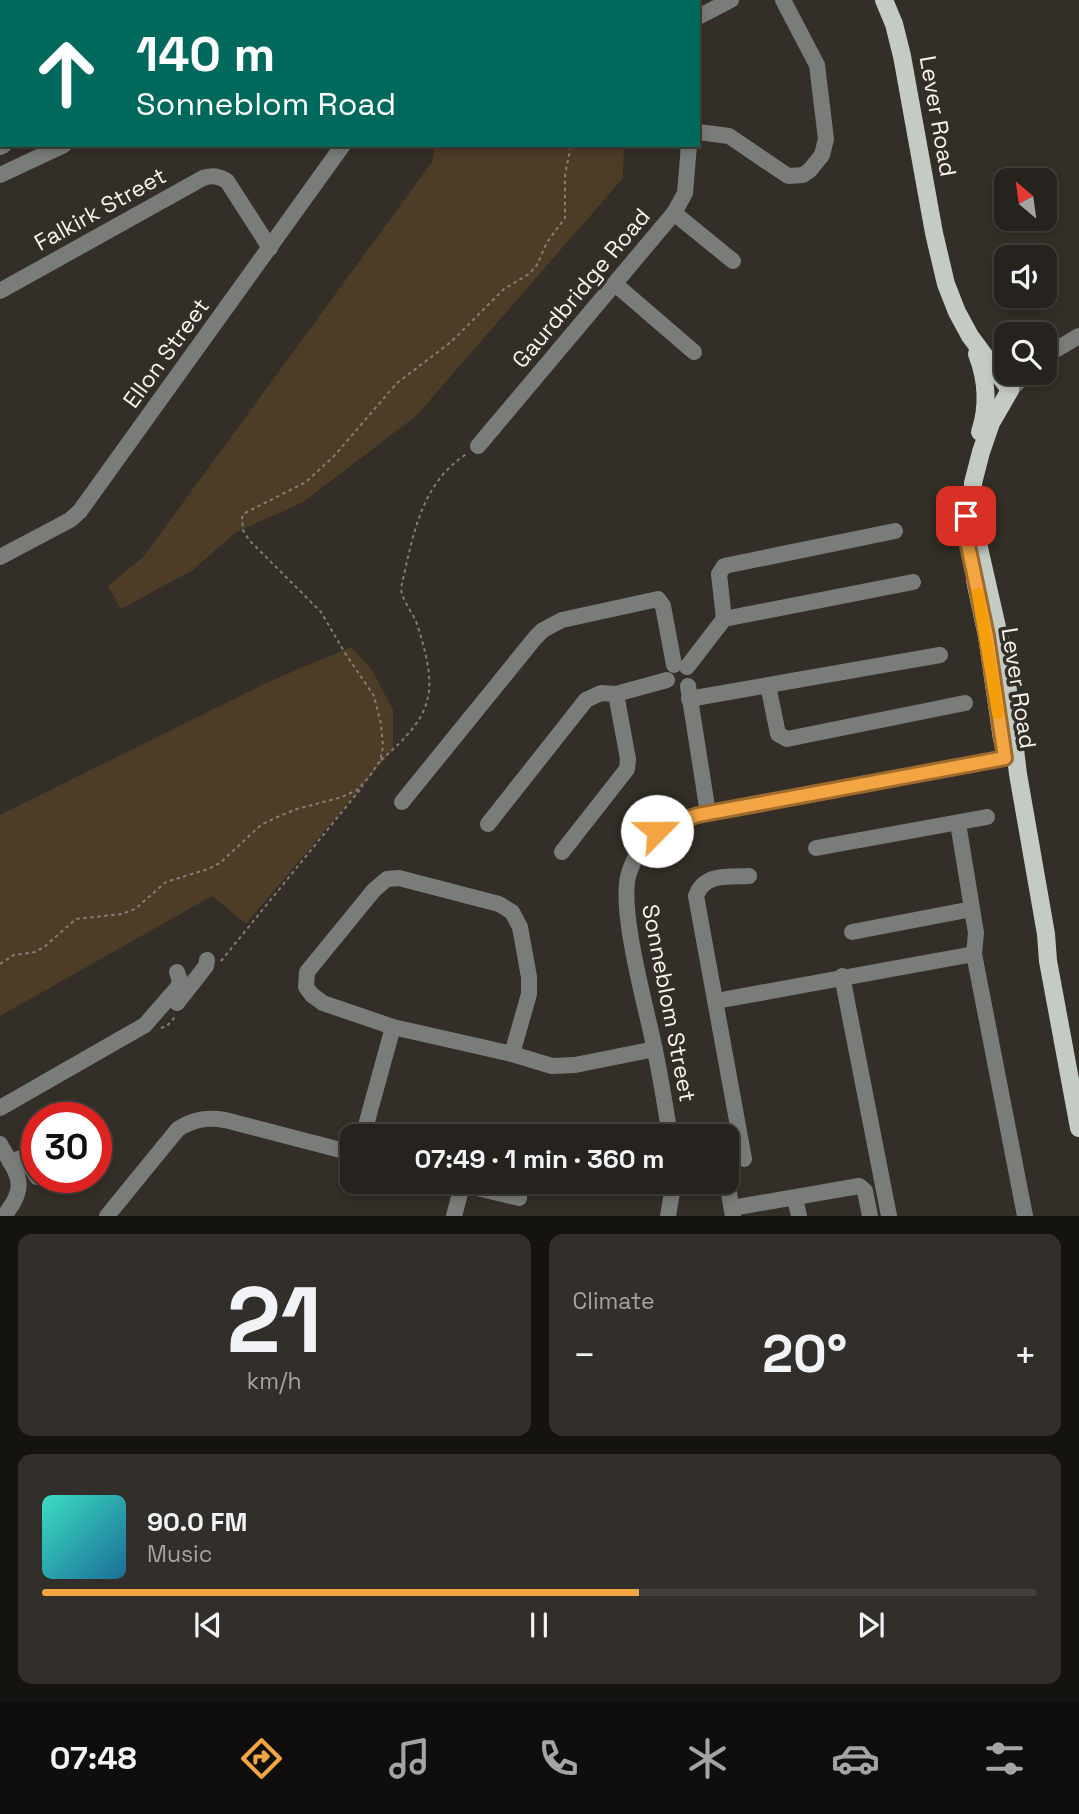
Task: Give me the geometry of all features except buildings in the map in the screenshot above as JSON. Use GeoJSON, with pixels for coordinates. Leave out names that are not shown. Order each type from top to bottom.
{"type":"FeatureCollection","features":[{"type":"Feature","properties":{"kind":"main road","name":"Lever Road"},"geometry":{"type":"LineString","coordinates":[[884,0],[894,24],[902,56],[934,233],[946,284],[957,313],[970,336],[1010,390]]}},
{"type":"Feature","properties":{"kind":"main road"},"geometry":{"type":"LineString","coordinates":[[970,336],[982,366],[987,397],[985,415],[975,445]]}},
{"type":"Feature","properties":{"kind":"main road","name":"Lever Road"},"geometry":{"type":"LineString","coordinates":[[1010,390],[1004,393],[975,445],[965,491],[968,545],[1010,757],[1026,876],[1048,961],[1079,1128]]}},
{"type":"Feature","properties":{"kind":"main road","name":"Lever Road"},"geometry":{"type":"LineString","coordinates":[[1010,390],[991,423],[973,483],[977,539],[1004,658],[1010,757]]}},
{"type":"Feature","properties":{"kind":"street"},"geometry":{"type":"LineString","coordinates":[[700,16],[731,0]]}},
{"type":"Feature","properties":{"kind":"street"},"geometry":{"type":"LineString","coordinates":[[700,132],[729,136],[788,176],[803,175],[822,155],[826,139],[817,65],[783,0]]}},
{"type":"Feature","properties":{"kind":"street"},"geometry":{"type":"LineString","coordinates":[[0,175],[60,147]]}},
{"type":"Feature","properties":{"kind":"street","name":"Ellon Street"},"geometry":{"type":"LineString","coordinates":[[0,557],[70,520],[80,511],[342,147]]}},
{"type":"Feature","properties":{"kind":"street","name":"Gaurdbridge Road"},"geometry":{"type":"LineString","coordinates":[[478,446],[674,213],[685,193],[689,147]]}},
{"type":"Feature","properties":{"kind":"street","name":"Falkirk Street"},"geometry":{"type":"LineString","coordinates":[[0,291],[210,176],[227,181],[270,248]]}},
{"type":"Feature","properties":{"kind":"street"},"geometry":{"type":"LineString","coordinates":[[674,213],[733,261]]}},
{"type":"Feature","properties":{"kind":"street"},"geometry":{"type":"LineString","coordinates":[[615,284],[695,352]]}},
{"type":"Feature","properties":{"kind":"street"},"geometry":{"type":"LineString","coordinates":[[1057,349],[1079,336]]}},
{"type":"Feature","properties":{"kind":"street","name":"Lever Road"},"geometry":{"type":"LineString","coordinates":[[1010,390],[1015,385]]}},
{"type":"Feature","properties":{"kind":"street"},"geometry":{"type":"LineString","coordinates":[[680,681],[724,619],[719,574],[724,566],[895,531]]}},
{"type":"Feature","properties":{"kind":"street"},"geometry":{"type":"LineString","coordinates":[[724,619],[913,582]]}},
{"type":"Feature","properties":{"kind":"street"},"geometry":{"type":"LineString","coordinates":[[402,802],[535,638],[550,625],[658,599],[663,606],[680,681],[703,814]]}},
{"type":"Feature","properties":{"kind":"street"},"geometry":{"type":"LineString","coordinates":[[488,824],[581,704],[593,695],[616,694],[680,681],[768,685],[940,655]]}},
{"type":"Feature","properties":{"kind":"street"},"geometry":{"type":"LineString","coordinates":[[768,685],[778,734],[787,739],[965,703]]}},
{"type":"Feature","properties":{"kind":"street"},"geometry":{"type":"LineString","coordinates":[[562,852],[627,769],[628,759],[616,694]]}},
{"type":"Feature","properties":{"kind":"street","name":"Sonneblom Street"},"geometry":{"type":"LineString","coordinates":[[668,1124],[625,892],[628,875],[640,849],[657,831],[703,814],[1010,757]]}},
{"type":"Feature","properties":{"kind":"street"},"geometry":{"type":"LineString","coordinates":[[816,848],[987,817]]}},
{"type":"Feature","properties":{"kind":"street"},"geometry":{"type":"LineString","coordinates":[[958,823],[976,933],[974,954],[1025,1216]]}},
{"type":"Feature","properties":{"kind":"street"},"geometry":{"type":"LineString","coordinates":[[744,1159],[696,896],[699,888],[709,880],[749,876]]}},
{"type":"Feature","properties":{"kind":"street"},"geometry":{"type":"LineString","coordinates":[[512,1054],[529,994],[526,953],[517,919],[499,904],[399,878],[387,879],[374,890],[306,972],[308,992],[324,1003],[393,1027],[512,1054],[552,1066],[655,1049]]}},
{"type":"Feature","properties":{"kind":"street"},"geometry":{"type":"LineString","coordinates":[[852,932],[972,909]]}},
{"type":"Feature","properties":{"kind":"street"},"geometry":{"type":"LineString","coordinates":[[716,1001],[974,954]]}},
{"type":"Feature","properties":{"kind":"street"},"geometry":{"type":"LineString","coordinates":[[2,1101],[165,1018],[206,966],[213,962]]}},
{"type":"Feature","properties":{"kind":"street"},"geometry":{"type":"LineString","coordinates":[[149,1025],[178,987],[180,981],[177,972]]}},
{"type":"Feature","properties":{"kind":"street"},"geometry":{"type":"LineString","coordinates":[[842,976],[889,1216]]}},
{"type":"Feature","properties":{"kind":"street"},"geometry":{"type":"LineString","coordinates":[[366,1124],[393,1027]]}},
{"type":"Feature","properties":{"kind":"street"},"geometry":{"type":"LineString","coordinates":[[107,1216],[178,1129],[200,1119],[225,1120],[340,1150]]}},
{"type":"Feature","properties":{"kind":"street"},"geometry":{"type":"LineString","coordinates":[[0,1144],[18,1179],[19,1193],[4,1216]]}},
{"type":"Feature","properties":{"kind":"street"},"geometry":{"type":"LineString","coordinates":[[10,1162],[21,1157]]}},
{"type":"Feature","properties":{"kind":"street"},"geometry":{"type":"LineString","coordinates":[[729,1194],[732,1212],[862,1187],[870,1216]]}},
{"type":"Feature","properties":{"kind":"street"},"geometry":{"type":"LineString","coordinates":[[454,1216],[455,1194]]}},
{"type":"Feature","properties":{"kind":"street"},"geometry":{"type":"LineString","coordinates":[[502,1194],[519,1198]]}},
{"type":"Feature","properties":{"kind":"street"},"geometry":{"type":"LineString","coordinates":[[668,1216],[672,1194]]}},
{"type":"Feature","properties":{"kind":"street"},"geometry":{"type":"LineString","coordinates":[[795,1198],[799,1216]]}},
{"type":"Feature","properties":{"kind":"path"},"geometry":{"type":"LineString","coordinates":[[380,761],[383,747],[381,724],[374,696],[321,612],[249,540],[243,530],[242,517],[306,482],[334,456],[397,383],[451,342],[504,289],[529,274],[537,265],[547,242],[565,218],[565,175],[571,147]]}},
{"type":"Feature","properties":{"kind":"path"},"geometry":{"type":"LineString","coordinates":[[213,962],[380,761],[418,724],[426,710],[429,695],[426,662],[418,628],[401,588],[418,516],[442,475],[456,460],[478,446]]}},
{"type":"Feature","properties":{"kind":"path"},"geometry":{"type":"LineString","coordinates":[[0,964],[14,955],[34,952],[44,947],[76,919],[122,914],[135,909],[166,881],[220,863],[268,822],[297,809],[342,797],[357,790],[369,777]]}},
{"type":"Feature","properties":{"kind":"path"},"geometry":{"type":"LineString","coordinates":[[149,1025],[162,1028],[177,1016]]}},
{"type":"Feature","properties":{"kind":"shaded area"},"geometry":{"type":"Polygon","coordinates":[[[436,147],[624,147],[623,178],[416,416],[303,502],[235,533],[193,570],[121,609],[108,586],[144,556],[432,162],[436,147]]]}},
{"type":"Feature","properties":{"kind":"shaded area"},"geometry":{"type":"Polygon","coordinates":[[[351,647],[372,670],[393,710],[393,750],[246,924],[212,896],[0,1016],[0,815],[270,681],[351,647]]]}},
{"type":"Feature","properties":{"kind":"slow traffic"},"geometry":{"type":"LineString","coordinates":[[978,594],[998,713]]}},
{"type":"Feature","properties":{"kind":"route"},"geometry":{"type":"LineString","coordinates":[[657,831],[698,815],[1005,758],[987,636],[968,545],[966,516]]}}]}
